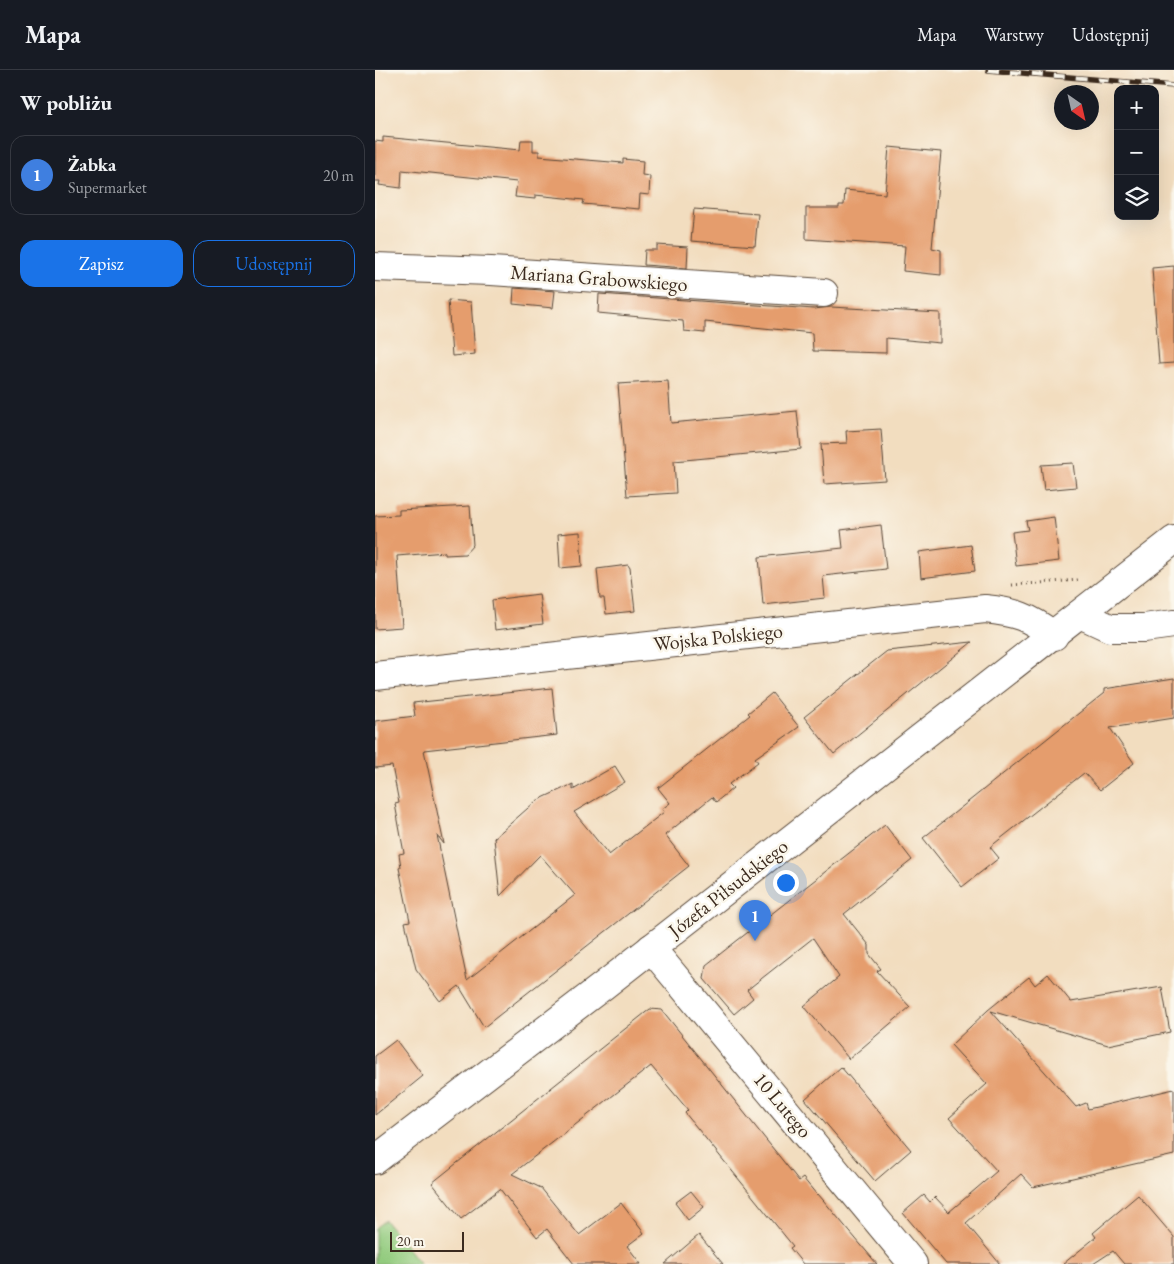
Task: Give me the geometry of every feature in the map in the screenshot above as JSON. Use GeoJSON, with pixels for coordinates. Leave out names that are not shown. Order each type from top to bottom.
{"type":"FeatureCollection","features":[{"type":"Feature","properties":{"kind":"street","name":"Mariana Grabowskiego"},"geometry":{"type":"LineString","coordinates":[[375,267],[491,271],[824,293]]}},
{"type":"Feature","properties":{"kind":"street","name":"Józefa Piłsudskiego"},"geometry":{"type":"LineString","coordinates":[[375,1160],[651,948],[984,687],[1054,636],[1174,540]]}},
{"type":"Feature","properties":{"kind":"street","name":"Wojska Polskiego"},"geometry":{"type":"LineString","coordinates":[[375,676],[985,609],[1015,612],[1037,622],[1054,636]]}},
{"type":"Feature","properties":{"kind":"street"},"geometry":{"type":"LineString","coordinates":[[1080,614],[1110,628],[1144,628],[1174,624]]}},
{"type":"Feature","properties":{"kind":"street","name":"10 Lutego"},"geometry":{"type":"LineString","coordinates":[[651,948],[913,1264]]}},
{"type":"Feature","properties":{"kind":"path"},"geometry":{"type":"LineString","coordinates":[[1005,586],[1087,579]]}},
{"type":"Feature","properties":{"kind":"green space"},"geometry":{"type":"Polygon","coordinates":[[[385,1220],[420,1264],[375,1264],[375,1228],[385,1220]]]}},
{"type":"Feature","properties":{"kind":"building"},"geometry":{"type":"Polygon","coordinates":[[[383,137],[520,150],[521,140],[533,140],[533,151],[539,151],[539,156],[623,163],[623,159],[643,161],[642,175],[650,176],[649,195],[640,194],[639,209],[583,204],[584,200],[535,195],[535,199],[515,197],[517,182],[402,170],[401,188],[379,185],[380,181],[375,181],[375,141],[383,142],[383,137]]]}},
{"type":"Feature","properties":{"kind":"building"},"geometry":{"type":"Polygon","coordinates":[[[889,147],[941,152],[932,248],[941,250],[941,275],[903,271],[905,246],[806,239],[806,208],[839,208],[839,205],[844,205],[845,190],[885,194],[889,147]]]}},
{"type":"Feature","properties":{"kind":"building"},"geometry":{"type":"Polygon","coordinates":[[[694,209],[758,214],[755,246],[691,241],[694,209]]]}},
{"type":"Feature","properties":{"kind":"building"},"geometry":{"type":"Polygon","coordinates":[[[657,245],[688,247],[687,268],[644,265],[645,250],[657,250],[657,245]]]}},
{"type":"Feature","properties":{"kind":"building"},"geometry":{"type":"Polygon","coordinates":[[[1174,266],[1174,363],[1159,364],[1152,268],[1174,266]]]}},
{"type":"Feature","properties":{"kind":"building"},"geometry":{"type":"Polygon","coordinates":[[[514,288],[555,291],[553,308],[513,304],[514,288]]]}},
{"type":"Feature","properties":{"kind":"building"},"geometry":{"type":"Polygon","coordinates":[[[599,294],[814,309],[831,307],[940,313],[940,343],[886,338],[886,353],[813,351],[812,333],[705,322],[705,333],[684,331],[683,321],[598,313],[599,294]]]}},
{"type":"Feature","properties":{"kind":"building"},"geometry":{"type":"Polygon","coordinates":[[[448,300],[471,302],[475,354],[452,356],[448,300]]]}},
{"type":"Feature","properties":{"kind":"building"},"geometry":{"type":"Polygon","coordinates":[[[668,381],[671,423],[797,411],[801,449],[674,461],[676,493],[627,496],[618,384],[668,381]]]}},
{"type":"Feature","properties":{"kind":"building"},"geometry":{"type":"Polygon","coordinates":[[[881,429],[885,480],[824,484],[821,444],[847,443],[846,431],[881,429]]]}},
{"type":"Feature","properties":{"kind":"building"},"geometry":{"type":"Polygon","coordinates":[[[1073,463],[1076,487],[1044,490],[1041,465],[1073,463]]]}},
{"type":"Feature","properties":{"kind":"building"},"geometry":{"type":"Polygon","coordinates":[[[470,506],[473,545],[465,554],[445,555],[445,552],[397,556],[402,627],[375,629],[375,516],[399,515],[399,510],[470,506]]]}},
{"type":"Feature","properties":{"kind":"building"},"geometry":{"type":"Polygon","coordinates":[[[1054,517],[1059,561],[1016,566],[1012,532],[1028,530],[1026,521],[1054,517]]]}},
{"type":"Feature","properties":{"kind":"building"},"geometry":{"type":"Polygon","coordinates":[[[881,525],[886,569],[823,576],[825,598],[763,605],[759,557],[843,548],[841,530],[881,525]]]}},
{"type":"Feature","properties":{"kind":"building"},"geometry":{"type":"Polygon","coordinates":[[[580,532],[582,566],[560,568],[558,534],[580,532]]]}},
{"type":"Feature","properties":{"kind":"building"},"geometry":{"type":"Polygon","coordinates":[[[971,545],[975,571],[921,578],[919,552],[971,545]]]}},
{"type":"Feature","properties":{"kind":"building"},"geometry":{"type":"Polygon","coordinates":[[[628,565],[630,568],[635,611],[606,614],[604,598],[600,598],[597,569],[628,565]]]}},
{"type":"Feature","properties":{"kind":"building"},"geometry":{"type":"Polygon","coordinates":[[[539,594],[543,624],[495,630],[492,600],[539,594]]]}},
{"type":"Feature","properties":{"kind":"building"},"geometry":{"type":"Polygon","coordinates":[[[972,642],[834,754],[804,717],[887,651],[972,642]]]}},
{"type":"Feature","properties":{"kind":"building"},"geometry":{"type":"Polygon","coordinates":[[[1174,678],[1174,718],[1110,728],[1134,763],[1100,790],[1084,773],[990,847],[999,858],[962,887],[923,838],[1104,693],[1104,689],[1174,678]]]}},
{"type":"Feature","properties":{"kind":"building"},"geometry":{"type":"Polygon","coordinates":[[[552,688],[557,735],[424,750],[444,844],[437,835],[467,980],[575,895],[540,855],[500,896],[494,838],[536,801],[573,784],[573,790],[615,766],[625,782],[574,812],[609,855],[664,812],[662,809],[670,803],[658,788],[750,715],[748,713],[772,693],[799,727],[755,758],[758,762],[729,784],[733,788],[716,802],[712,797],[665,835],[689,866],[484,1027],[459,986],[440,1001],[416,969],[405,922],[410,921],[399,868],[401,867],[399,854],[404,853],[395,804],[399,803],[392,766],[375,768],[375,721],[415,716],[413,703],[552,688]]]}},
{"type":"Feature","properties":{"kind":"building"},"geometry":{"type":"Polygon","coordinates":[[[885,825],[912,860],[844,914],[869,945],[869,954],[881,969],[877,971],[910,1007],[849,1059],[804,1006],[839,977],[813,938],[747,990],[753,998],[734,1014],[704,979],[706,965],[885,825]]]}},
{"type":"Feature","properties":{"kind":"building"},"geometry":{"type":"Polygon","coordinates":[[[1048,974],[1071,1002],[1162,987],[1170,1032],[1108,1045],[991,1011],[1076,1107],[1086,1103],[1088,1109],[1174,1089],[1174,1155],[1033,1187],[1021,1174],[966,1223],[1000,1264],[946,1264],[903,1213],[924,1195],[930,1202],[935,1197],[949,1212],[997,1171],[949,1118],[987,1084],[951,1045],[988,1010],[1029,977],[1035,985],[1048,974]]]}},
{"type":"Feature","properties":{"kind":"building"},"geometry":{"type":"Polygon","coordinates":[[[650,1009],[662,1010],[799,1181],[803,1178],[877,1264],[803,1264],[790,1248],[793,1246],[685,1113],[688,1110],[651,1066],[512,1174],[541,1188],[579,1235],[621,1203],[644,1233],[627,1246],[641,1264],[574,1264],[547,1229],[537,1237],[500,1189],[461,1219],[432,1183],[650,1009]]]}},
{"type":"Feature","properties":{"kind":"building"},"geometry":{"type":"Polygon","coordinates":[[[396,1040],[423,1076],[375,1115],[375,1056],[396,1040]]]}},
{"type":"Feature","properties":{"kind":"building"},"geometry":{"type":"Polygon","coordinates":[[[841,1067],[911,1150],[875,1181],[805,1099],[841,1067]]]}},
{"type":"Feature","properties":{"kind":"building"},"geometry":{"type":"Polygon","coordinates":[[[691,1191],[704,1207],[688,1220],[675,1203],[691,1191]]]}},
{"type":"Feature","properties":{"kind":"building"},"geometry":{"type":"Polygon","coordinates":[[[1138,1195],[1174,1237],[1174,1264],[1124,1264],[1113,1251],[1093,1264],[1063,1264],[1096,1237],[1093,1233],[1138,1195]]]}},
{"type":"Feature","properties":{"kind":"building"},"geometry":{"type":"Polygon","coordinates":[[[699,1235],[723,1264],[665,1264],[686,1246],[699,1235]]]}},
{"type":"Feature","properties":{"kind":"railway"},"geometry":{"type":"LineString","coordinates":[[988,70],[1174,86]]}},
{"type":"Feature","properties":{"kind":"place","name":"Żabka"},"geometry":{"type":"Point","coordinates":[755,941]}}]}
